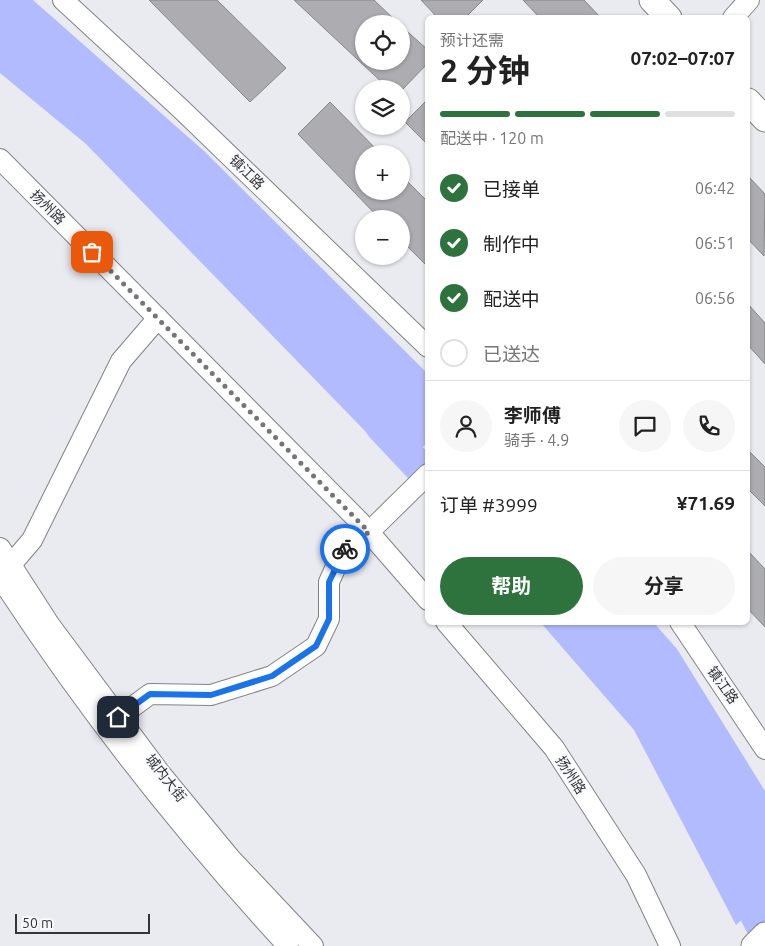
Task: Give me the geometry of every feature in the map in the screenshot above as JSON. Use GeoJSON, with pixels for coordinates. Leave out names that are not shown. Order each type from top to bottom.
{"type":"FeatureCollection","features":[{"type":"Feature","properties":{"kind":"street","name":"镇江路"},"geometry":{"type":"LineString","coordinates":[[63,0],[188,116],[425,344]]}},
{"type":"Feature","properties":{"kind":"street"},"geometry":{"type":"LineString","coordinates":[[652,0],[666,15]]}},
{"type":"Feature","properties":{"kind":"street"},"geometry":{"type":"LineString","coordinates":[[736,15],[749,0]]}},
{"type":"Feature","properties":{"kind":"street"},"geometry":{"type":"LineString","coordinates":[[750,103],[765,120]]}},
{"type":"Feature","properties":{"kind":"street","name":"扬州路"},"geometry":{"type":"LineString","coordinates":[[0,159],[369,532],[425,597]]}},
{"type":"Feature","properties":{"kind":"street"},"geometry":{"type":"LineString","coordinates":[[4,574],[32,540],[120,361],[158,318]]}},
{"type":"Feature","properties":{"kind":"street"},"geometry":{"type":"LineString","coordinates":[[118,717],[150,694],[211,695],[272,676],[316,646],[329,619],[329,582],[343,551],[369,532],[425,477]]}},
{"type":"Feature","properties":{"kind":"street","name":"城内大街"},"geometry":{"type":"LineString","coordinates":[[0,548],[4,574],[38,634],[155,792],[225,878],[288,946]]}},
{"type":"Feature","properties":{"kind":"street","name":"城内大街"},"geometry":{"type":"LineString","coordinates":[[4,574],[50,624],[160,773],[231,858],[313,946]]}},
{"type":"Feature","properties":{"kind":"street","name":"扬州路"},"geometry":{"type":"LineString","coordinates":[[449,625],[554,748],[636,875],[670,946]]}},
{"type":"Feature","properties":{"kind":"street","name":"镇江路"},"geometry":{"type":"LineString","coordinates":[[682,625],[765,749]]}},
{"type":"Feature","properties":{"kind":"street"},"geometry":{"type":"LineString","coordinates":[[754,946],[765,935]]}},
{"type":"Feature","properties":{"kind":"water"},"geometry":{"type":"Polygon","coordinates":[[[0,0],[33,0],[204,151],[425,371],[425,445],[401,468],[86,144],[0,73],[0,0]]]}},
{"type":"Feature","properties":{"kind":"water"},"geometry":{"type":"Polygon","coordinates":[[[543,625],[656,625],[677,649],[765,791],[765,898],[736,925],[634,730],[543,625]]]}},
{"type":"Feature","properties":{"kind":"building"},"geometry":{"type":"Polygon","coordinates":[[[149,0],[217,0],[286,68],[250,102],[149,0]]]}},
{"type":"Feature","properties":{"kind":"building"},"geometry":{"type":"Polygon","coordinates":[[[294,0],[374,0],[390,15],[355,15],[355,57],[294,0]]]}},
{"type":"Feature","properties":{"kind":"building"},"geometry":{"type":"Polygon","coordinates":[[[421,0],[483,0],[468,15],[435,15],[421,0]]]}},
{"type":"Feature","properties":{"kind":"building"},"geometry":{"type":"Polygon","coordinates":[[[523,0],[584,0],[598,15],[537,15],[523,0]]]}},
{"type":"Feature","properties":{"kind":"building"},"geometry":{"type":"Polygon","coordinates":[[[410,34],[425,47],[425,66],[410,82],[410,80],[379,80],[369,70],[410,70],[410,34]]]}},
{"type":"Feature","properties":{"kind":"building"},"geometry":{"type":"Polygon","coordinates":[[[330,102],[355,127],[355,135],[362,135],[372,145],[355,145],[355,193],[298,134],[330,102]]]}},
{"type":"Feature","properties":{"kind":"building"},"geometry":{"type":"Polygon","coordinates":[[[425,102],[425,142],[410,127],[410,117],[425,102]]]}},
{"type":"Feature","properties":{"kind":"building"},"geometry":{"type":"Polygon","coordinates":[[[750,178],[765,194],[764,256],[750,241],[750,178]]]}},
{"type":"Feature","properties":{"kind":"building"},"geometry":{"type":"Polygon","coordinates":[[[410,184],[425,199],[425,264],[410,249],[410,210],[371,210],[362,200],[410,200],[410,184]]]}},
{"type":"Feature","properties":{"kind":"building"},"geometry":{"type":"Polygon","coordinates":[[[750,306],[765,323],[765,364],[750,347],[750,306]]]}},
{"type":"Feature","properties":{"kind":"building"},"geometry":{"type":"Polygon","coordinates":[[[750,452],[765,467],[765,506],[750,491],[750,452]]]}},
{"type":"Feature","properties":{"kind":"building"},"geometry":{"type":"Polygon","coordinates":[[[750,553],[765,569],[765,627],[750,611],[750,553]]]}},
{"type":"Feature","properties":{"kind":"waterway"},"geometry":{"type":"LineString","coordinates":[[381,426],[425,473]]}},
{"type":"Feature","properties":{"kind":"waterway"},"geometry":{"type":"LineString","coordinates":[[732,870],[765,932]]}},
{"type":"Feature","properties":{"kind":"way so far"},"geometry":{"type":"LineString","coordinates":[[92,252],[369,532],[345,549]]}},
{"type":"Feature","properties":{"kind":"route"},"geometry":{"type":"LineString","coordinates":[[118,717],[150,694],[211,695],[272,676],[316,646],[329,619],[329,582],[345,549]]}}]}
